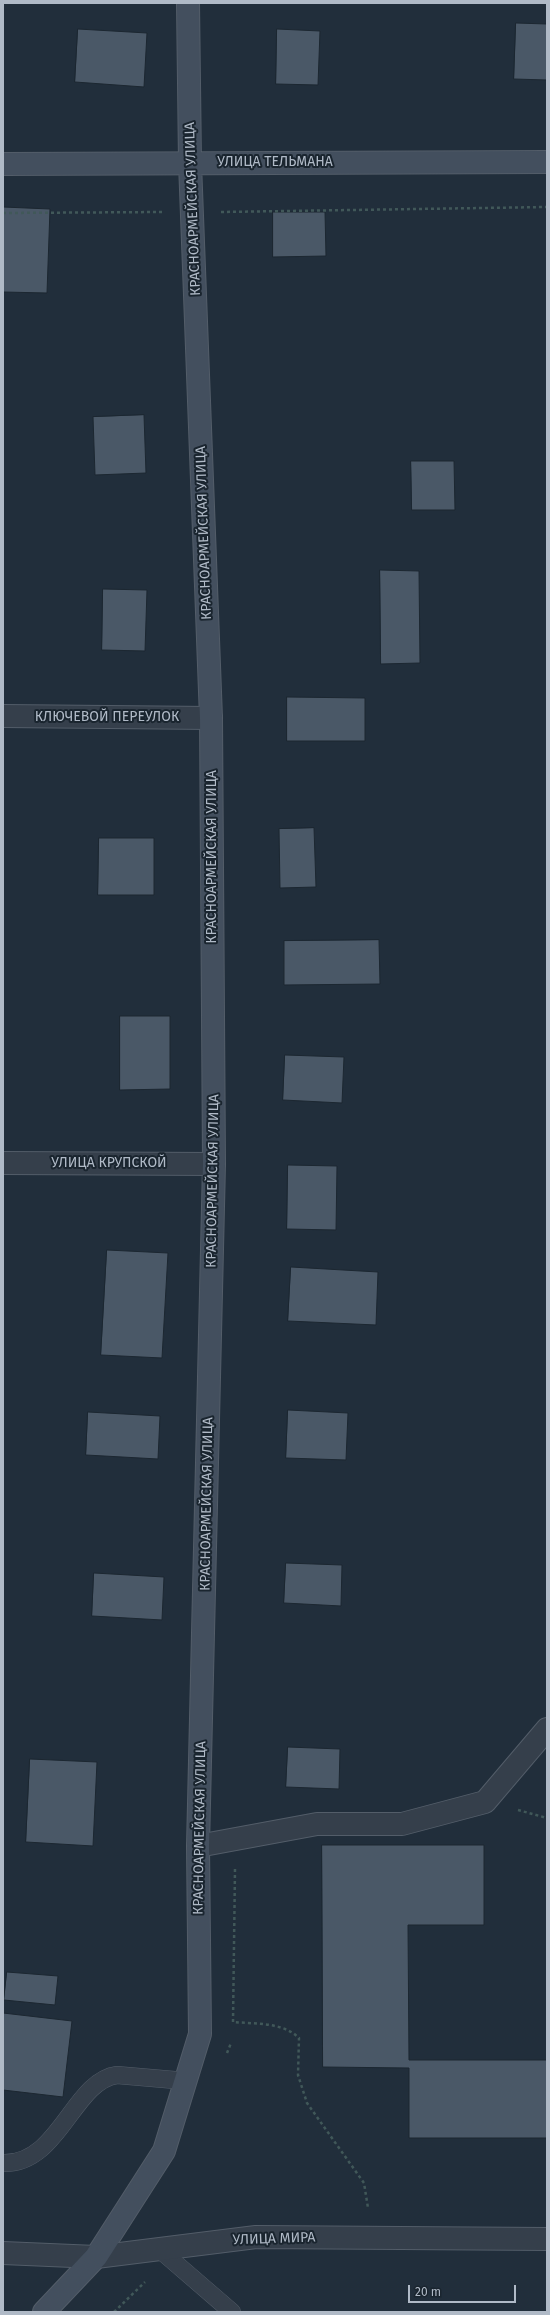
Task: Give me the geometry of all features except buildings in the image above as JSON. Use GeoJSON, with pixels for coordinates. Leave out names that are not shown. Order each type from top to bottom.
{"type":"FeatureCollection","features":[{"type":"Feature","properties":{"kind":"street","name":"КРАСНОАРМЕЙСКАЯ УЛИЦА"},"geometry":{"type":"LineString","coordinates":[[44,2312],[96,2257],[164,2151],[200,2034],[198,1846],[214,1164],[211,718],[190,163],[188,3]]}},
{"type":"Feature","properties":{"kind":"street","name":"УЛИЦА ТЕЛЬМАНА"},"geometry":{"type":"LineString","coordinates":[[3,164],[547,162]]}},
{"type":"Feature","properties":{"kind":"street","name":"КЛЮЧЕВОЙ ПЕРЕУЛОК"},"geometry":{"type":"LineString","coordinates":[[3,716],[211,718]]}},
{"type":"Feature","properties":{"kind":"street","name":"УЛИЦА КРУПСКОЙ"},"geometry":{"type":"LineString","coordinates":[[3,1163],[214,1164]]}},
{"type":"Feature","properties":{"kind":"street"},"geometry":{"type":"LineString","coordinates":[[198,1846],[316,1824],[402,1824],[485,1802],[547,1729]]}},
{"type":"Feature","properties":{"kind":"street","name":"УЛИЦА МИРА"},"geometry":{"type":"LineString","coordinates":[[3,2253],[96,2257],[164,2253],[256,2237],[547,2239]]}},
{"type":"Feature","properties":{"kind":"lane"},"geometry":{"type":"LineString","coordinates":[[3,2162],[27,2158],[46,2144],[96,2084],[106,2076],[117,2074],[186,2081]]}},
{"type":"Feature","properties":{"kind":"lane"},"geometry":{"type":"LineString","coordinates":[[164,2253],[232,2312]]}},
{"type":"Feature","properties":{"kind":"path"},"geometry":{"type":"LineString","coordinates":[[3,213],[547,207]]}},
{"type":"Feature","properties":{"kind":"path"},"geometry":{"type":"LineString","coordinates":[[235,1839],[233,2022],[271,2025],[292,2031],[299,2038],[298,2075],[307,2103],[364,2183],[372,2238]]}},
{"type":"Feature","properties":{"kind":"path"},"geometry":{"type":"LineString","coordinates":[[114,2312],[164,2253]]}}]}
